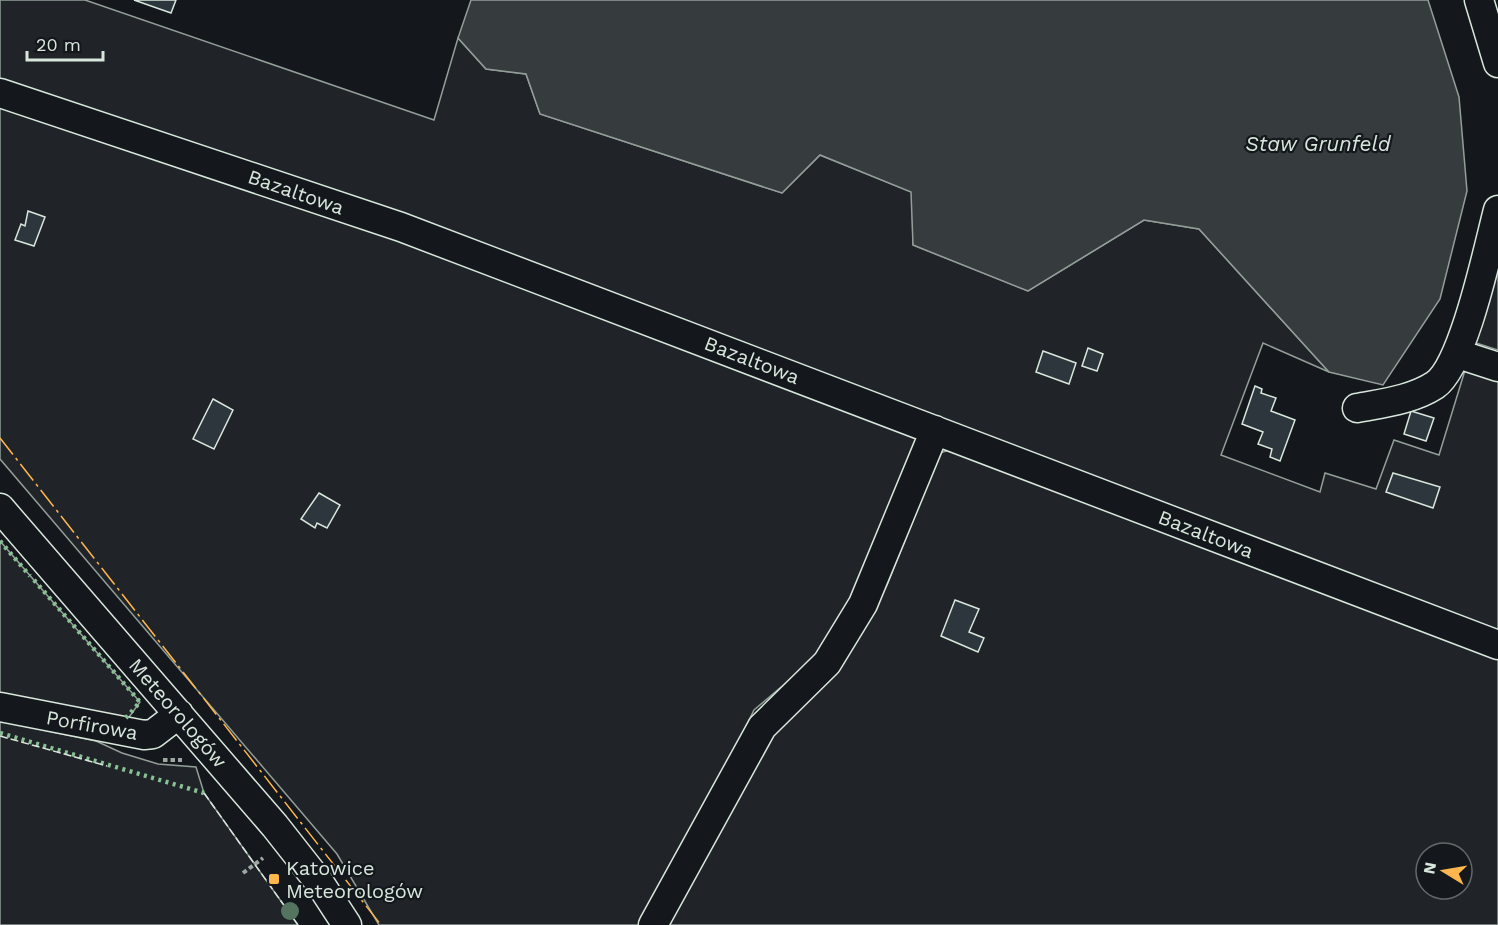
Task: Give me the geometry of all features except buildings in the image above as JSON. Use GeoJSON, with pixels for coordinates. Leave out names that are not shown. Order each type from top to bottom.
{"type":"FeatureCollection","features":[{"type":"Feature","properties":{"kind":"street"},"geometry":{"type":"LineString","coordinates":[[1479,0],[1498,63]]}},
{"type":"Feature","properties":{"kind":"street","name":"Bazaltowa"},"geometry":{"type":"LineString","coordinates":[[0,93],[401,227],[1498,645]]}},
{"type":"Feature","properties":{"kind":"street"},"geometry":{"type":"LineString","coordinates":[[1357,408],[1404,399],[1437,384],[1458,354],[1498,210]]}},
{"type":"Feature","properties":{"kind":"street"},"geometry":{"type":"LineString","coordinates":[[1458,354],[1498,367]]}},
{"type":"Feature","properties":{"kind":"street"},"geometry":{"type":"LineString","coordinates":[[653,925],[762,727],[827,663],[863,604],[935,430]]}},
{"type":"Feature","properties":{"kind":"street","name":"Meteorologów"},"geometry":{"type":"LineString","coordinates":[[0,508],[295,850],[347,925]]}},
{"type":"Feature","properties":{"kind":"street","name":"Porfirowa"},"geometry":{"type":"LineString","coordinates":[[0,707],[144,735],[153,734],[179,714]]}},
{"type":"Feature","properties":{"kind":"path"},"geometry":{"type":"LineString","coordinates":[[243,873],[263,858]]}},
{"type":"Feature","properties":{"kind":"shaded area"},"geometry":{"type":"Polygon","coordinates":[[[0,0],[85,0],[434,120],[458,38],[486,69],[526,74],[540,114],[782,193],[820,155],[912,192],[913,245],[1028,291],[1144,220],[1199,229],[1329,372],[1263,343],[1221,455],[1320,492],[1325,473],[1376,489],[1394,440],[1439,455],[1466,367],[1498,378],[1498,635],[0,84],[0,0]]]}},
{"type":"Feature","properties":{"kind":"shaded area"},"geometry":{"type":"Polygon","coordinates":[[[0,99],[411,239],[922,436],[866,572],[826,649],[754,710],[667,888],[644,925],[379,925],[337,854],[0,459],[0,99]]]}},
{"type":"Feature","properties":{"kind":"shaded area"},"geometry":{"type":"Polygon","coordinates":[[[1498,264],[1498,350],[1476,343],[1498,264]]]}},
{"type":"Feature","properties":{"kind":"shaded area"},"geometry":{"type":"Polygon","coordinates":[[[952,449],[1498,655],[1498,925],[666,925],[681,903],[773,735],[857,639],[887,585],[940,453],[952,449]]]}},
{"type":"Feature","properties":{"kind":"shaded area"},"geometry":{"type":"Polygon","coordinates":[[[0,541],[140,702],[127,720],[0,695],[0,541]]]}},
{"type":"Feature","properties":{"kind":"shaded area"},"geometry":{"type":"Polygon","coordinates":[[[0,721],[96,741],[122,753],[158,764],[196,767],[204,793],[298,925],[0,925],[0,721]]]}},
{"type":"Feature","properties":{"kind":"water","name":"Staw Grunfeld"},"geometry":{"type":"Polygon","coordinates":[[[471,0],[1428,0],[1459,97],[1467,191],[1440,299],[1383,385],[1329,372],[1199,229],[1144,220],[1028,291],[913,245],[911,192],[820,155],[782,193],[540,114],[526,74],[486,69],[458,38],[471,0]]]}},
{"type":"Feature","properties":{"kind":"hedge"},"geometry":{"type":"LineString","coordinates":[[0,541],[30,576]]}},
{"type":"Feature","properties":{"kind":"hedge"},"geometry":{"type":"LineString","coordinates":[[34,580],[140,702],[124,720]]}},
{"type":"Feature","properties":{"kind":"hedge"},"geometry":{"type":"LineString","coordinates":[[0,733],[204,793]]}},
{"type":"Feature","properties":{"kind":"fence"},"geometry":{"type":"LineString","coordinates":[[0,736],[107,766]]}},
{"type":"Feature","properties":{"kind":"fence"},"geometry":{"type":"LineString","coordinates":[[204,793],[298,925]]}},
{"type":"Feature","properties":{"kind":"power"},"geometry":{"type":"LineString","coordinates":[[0,438],[381,925]]}},
{"type":"Feature","properties":{"kind":"place","name":"Katowice Meteorologów"},"geometry":{"type":"Point","coordinates":[274,879]}}]}
